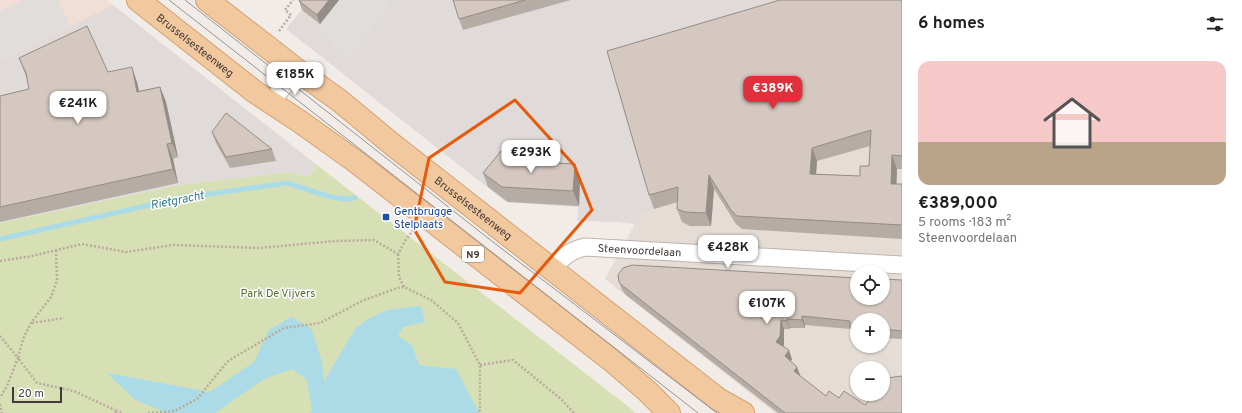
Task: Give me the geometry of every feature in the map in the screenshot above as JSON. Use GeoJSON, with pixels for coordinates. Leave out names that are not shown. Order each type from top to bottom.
{"type":"FeatureCollection","features":[{"type":"Feature","properties":{"kind":"main road","name":"Brusselsesteenweg"},"geometry":{"type":"LineString","coordinates":[[138,0],[255,92],[355,161],[611,360],[647,391],[669,413]]}},
{"type":"Feature","properties":{"kind":"main road","name":"Brusselsesteenweg"},"geometry":{"type":"LineString","coordinates":[[207,0],[297,70],[340,101],[399,150],[718,399],[743,413]]}},
{"type":"Feature","properties":{"kind":"street"},"geometry":{"type":"LineString","coordinates":[[270,103],[297,70]]}},
{"type":"Feature","properties":{"kind":"street","name":"Steenvoordelaan"},"geometry":{"type":"LineString","coordinates":[[552,269],[564,256],[585,247],[902,264]]}},
{"type":"Feature","properties":{"kind":"path"},"geometry":{"type":"LineString","coordinates":[[279,31],[291,15],[285,10],[293,0]]}},
{"type":"Feature","properties":{"kind":"path"},"geometry":{"type":"LineString","coordinates":[[404,287],[399,277],[398,254],[413,230]]}},
{"type":"Feature","properties":{"kind":"path"},"geometry":{"type":"LineString","coordinates":[[0,261],[32,256],[82,244],[126,252],[173,245],[260,248],[335,241],[374,240],[398,254]]}},
{"type":"Feature","properties":{"kind":"path"},"geometry":{"type":"LineString","coordinates":[[0,398],[7,386],[23,340],[31,323],[51,297],[57,280],[56,250]]}},
{"type":"Feature","properties":{"kind":"path"},"geometry":{"type":"LineString","coordinates":[[148,413],[175,411],[197,399],[215,379],[228,361],[284,328],[320,323],[362,301],[397,288],[404,287],[431,300],[458,323],[480,365],[480,410],[477,413]]}},
{"type":"Feature","properties":{"kind":"path"},"geometry":{"type":"LineString","coordinates":[[31,323],[64,318]]}},
{"type":"Feature","properties":{"kind":"path"},"geometry":{"type":"LineString","coordinates":[[0,336],[36,383],[74,392],[123,413]]}},
{"type":"Feature","properties":{"kind":"path"},"geometry":{"type":"LineString","coordinates":[[480,365],[513,360],[560,399],[574,413]]}},
{"type":"Feature","properties":{"kind":"path"},"geometry":{"type":"LineString","coordinates":[[0,404],[2,413]]}},
{"type":"Feature","properties":{"kind":"highlighted area"},"geometry":{"type":"Polygon","coordinates":[[[515,100],[574,165],[592,210],[520,293],[445,282],[414,229],[429,158],[515,100]]]}},
{"type":"Feature","properties":{"kind":"shaded area"},"geometry":{"type":"Polygon","coordinates":[[[0,0],[107,0],[113,5],[0,61],[0,0]]]}},
{"type":"Feature","properties":{"kind":"shaded area"},"geometry":{"type":"Polygon","coordinates":[[[24,0],[58,0],[70,26],[0,61],[0,11],[24,0]]]}},
{"type":"Feature","properties":{"kind":"shaded area"},"geometry":{"type":"Polygon","coordinates":[[[310,0],[902,0],[902,136],[654,209],[638,218],[636,224],[577,221],[578,207],[506,202],[286,29],[310,0]]]}},
{"type":"Feature","properties":{"kind":"shaded area"},"geometry":{"type":"Polygon","coordinates":[[[339,0],[393,0],[347,59],[337,51],[330,37],[320,29],[320,24],[339,0]]]}},
{"type":"Feature","properties":{"kind":"shaded area"},"geometry":{"type":"Polygon","coordinates":[[[113,5],[317,165],[308,177],[289,172],[179,185],[0,223],[0,61],[113,5]]]}},
{"type":"Feature","properties":{"kind":"shaded area"},"geometry":{"type":"Polygon","coordinates":[[[902,136],[902,413],[775,413],[605,279],[638,218],[654,209],[902,136]]]}},
{"type":"Feature","properties":{"kind":"green space","name":"Park De Vijvers"},"geometry":{"type":"Polygon","coordinates":[[[317,165],[635,413],[0,413],[0,223],[179,185],[289,172],[308,177],[317,165]]]}},
{"type":"Feature","properties":{"kind":"water"},"geometry":{"type":"Polygon","coordinates":[[[421,306],[425,322],[403,327],[398,336],[412,345],[419,365],[456,369],[479,413],[309,413],[312,411],[307,380],[292,369],[264,379],[215,413],[166,413],[134,399],[107,373],[210,392],[254,362],[269,330],[291,317],[311,328],[322,362],[324,381],[355,329],[368,319],[387,310],[421,306]]]}},
{"type":"Feature","properties":{"kind":"building"},"geometry":{"type":"Polygon","coordinates":[[[329,0],[317,15],[299,1],[329,0]]]}},
{"type":"Feature","properties":{"kind":"building"},"geometry":{"type":"Polygon","coordinates":[[[453,0],[525,0],[459,19],[453,0]]]}},
{"type":"Feature","properties":{"kind":"building"},"geometry":{"type":"Polygon","coordinates":[[[780,0],[902,0],[902,156],[892,155],[891,184],[902,184],[902,225],[737,216],[731,210],[709,175],[706,213],[685,212],[677,209],[678,187],[649,195],[607,51],[780,0]],[[871,130],[812,148],[810,174],[860,176],[860,166],[869,166],[871,130]]]}},
{"type":"Feature","properties":{"kind":"building"},"geometry":{"type":"Polygon","coordinates":[[[87,26],[108,72],[132,67],[137,92],[160,87],[172,143],[167,144],[173,169],[0,207],[0,96],[29,89],[26,73],[19,58],[87,26]]]}},
{"type":"Feature","properties":{"kind":"building"},"geometry":{"type":"Polygon","coordinates":[[[226,113],[272,149],[226,157],[212,132],[226,113]]]}},
{"type":"Feature","properties":{"kind":"building"},"geometry":{"type":"Polygon","coordinates":[[[501,151],[514,161],[575,164],[573,191],[502,187],[483,173],[501,151]]]}},
{"type":"Feature","properties":{"kind":"building"},"geometry":{"type":"Polygon","coordinates":[[[632,265],[850,278],[850,305],[890,305],[890,279],[902,280],[902,331],[890,330],[890,313],[850,313],[850,321],[802,316],[802,320],[781,320],[780,336],[776,342],[789,350],[785,356],[797,367],[794,371],[826,396],[829,391],[839,398],[844,391],[850,395],[850,401],[859,401],[865,405],[868,401],[890,401],[890,378],[902,376],[902,413],[785,413],[623,286],[619,282],[618,275],[623,268],[632,265]]]}},
{"type":"Feature","properties":{"kind":"waterway","name":"Rietgracht"},"geometry":{"type":"LineString","coordinates":[[0,239],[181,198],[287,183],[331,197],[344,199],[355,198]]}},
{"type":"Feature","properties":{"kind":"tram line"},"geometry":{"type":"LineString","coordinates":[[169,0],[698,413]]}},
{"type":"Feature","properties":{"kind":"tram line"},"geometry":{"type":"LineString","coordinates":[[185,0],[493,242],[717,413]]}},
{"type":"Feature","properties":{"kind":"place","name":"Gentbrugge Stelplaats"},"geometry":{"type":"Point","coordinates":[386,217]}}]}
